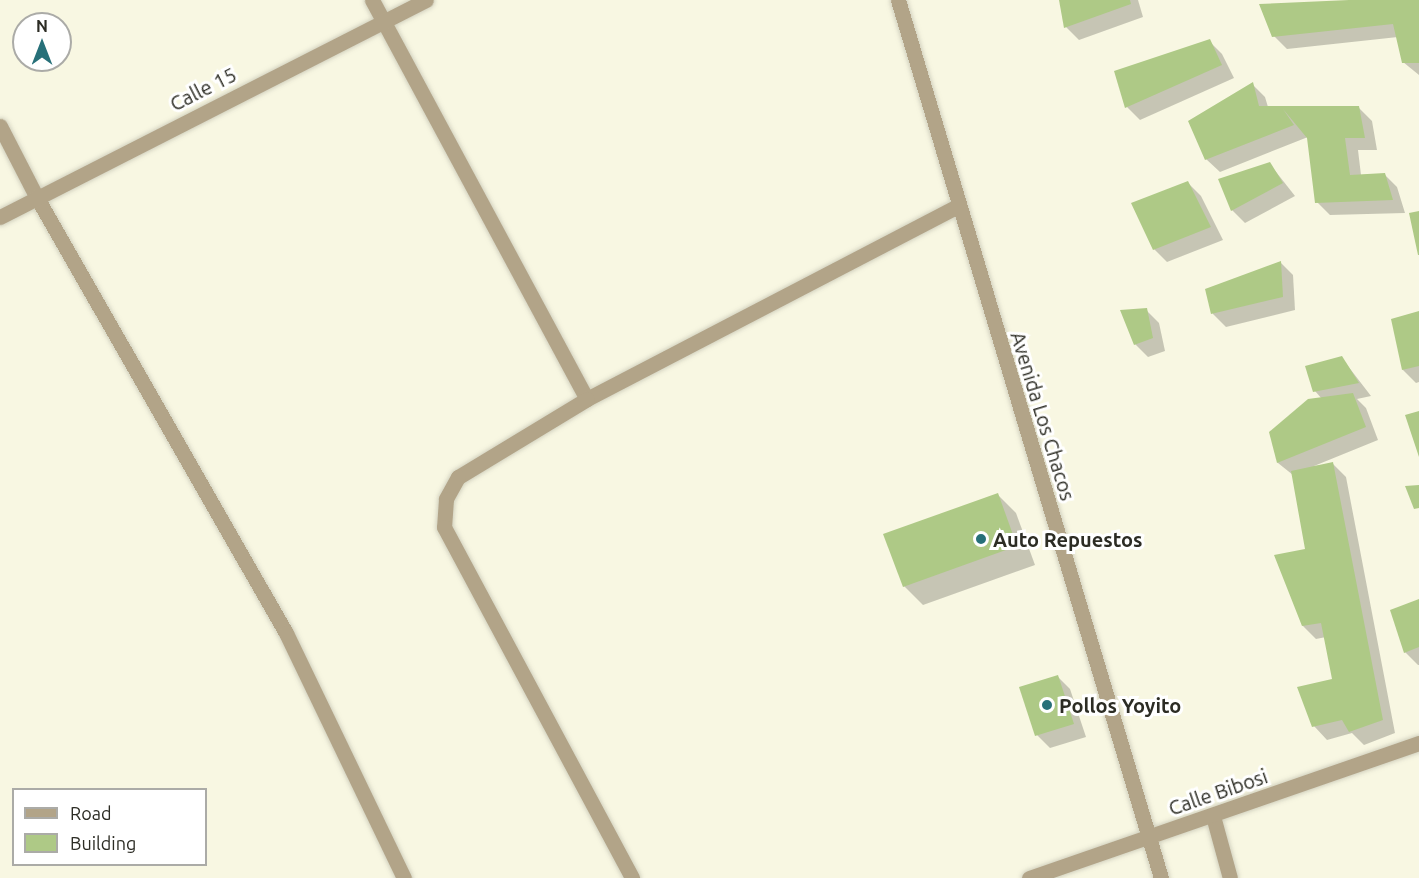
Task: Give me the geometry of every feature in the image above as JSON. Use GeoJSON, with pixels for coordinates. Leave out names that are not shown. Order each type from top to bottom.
{"type":"FeatureCollection","features":[{"type":"Feature","properties":{"kind":"street"},"geometry":{"type":"LineString","coordinates":[[372,0],[587,399]]}},
{"type":"Feature","properties":{"kind":"street","name":"Calle 15"},"geometry":{"type":"LineString","coordinates":[[0,217],[36,196],[426,0]]}},
{"type":"Feature","properties":{"kind":"street","name":"Avenida Los Chacos"},"geometry":{"type":"LineString","coordinates":[[898,0],[1161,878]]}},
{"type":"Feature","properties":{"kind":"street"},"geometry":{"type":"LineString","coordinates":[[0,126],[36,196],[286,633],[404,878]]}},
{"type":"Feature","properties":{"kind":"street"},"geometry":{"type":"LineString","coordinates":[[632,878],[444,527],[446,499],[459,477],[587,399],[958,206]]}},
{"type":"Feature","properties":{"kind":"street","name":"Calle Bibosi"},"geometry":{"type":"LineString","coordinates":[[1029,878],[1419,743]]}},
{"type":"Feature","properties":{"kind":"street"},"geometry":{"type":"LineString","coordinates":[[1213,816],[1230,878]]}},
{"type":"Feature","properties":{"kind":"building"},"geometry":{"type":"Polygon","coordinates":[[[1059,0],[1130,0],[1131,4],[1064,28],[1059,0]]]}},
{"type":"Feature","properties":{"kind":"building"},"geometry":{"type":"Polygon","coordinates":[[[1419,0],[1419,63],[1402,63],[1393,24],[1272,37],[1259,4],[1419,0]]]}},
{"type":"Feature","properties":{"kind":"building"},"geometry":{"type":"Polygon","coordinates":[[[1210,39],[1222,65],[1125,108],[1114,71],[1210,39]]]}},
{"type":"Feature","properties":{"kind":"building"},"geometry":{"type":"Polygon","coordinates":[[[1253,82],[1259,106],[1359,106],[1365,138],[1345,138],[1350,175],[1385,173],[1393,200],[1315,203],[1307,138],[1283,109],[1294,125],[1205,160],[1188,121],[1253,82]]]}},
{"type":"Feature","properties":{"kind":"building"},"geometry":{"type":"Polygon","coordinates":[[[1270,162],[1283,183],[1231,211],[1218,179],[1270,162]]]}},
{"type":"Feature","properties":{"kind":"building"},"geometry":{"type":"Polygon","coordinates":[[[1188,181],[1211,227],[1153,250],[1131,203],[1188,181]]]}},
{"type":"Feature","properties":{"kind":"building"},"geometry":{"type":"Polygon","coordinates":[[[1419,211],[1419,255],[1418,255],[1409,213],[1419,211]]]}},
{"type":"Feature","properties":{"kind":"building"},"geometry":{"type":"Polygon","coordinates":[[[1281,261],[1283,297],[1211,314],[1205,289],[1281,261]]]}},
{"type":"Feature","properties":{"kind":"building"},"geometry":{"type":"Polygon","coordinates":[[[1147,308],[1153,338],[1134,345],[1120,310],[1147,308]]]}},
{"type":"Feature","properties":{"kind":"building"},"geometry":{"type":"Polygon","coordinates":[[[1419,311],[1419,366],[1402,370],[1391,319],[1419,311]]]}},
{"type":"Feature","properties":{"kind":"building"},"geometry":{"type":"Polygon","coordinates":[[[1342,356],[1359,383],[1313,392],[1305,366],[1342,356]]]}},
{"type":"Feature","properties":{"kind":"building"},"geometry":{"type":"Polygon","coordinates":[[[1353,393],[1366,427],[1277,463],[1269,432],[1308,399],[1353,393]]]}},
{"type":"Feature","properties":{"kind":"building"},"geometry":{"type":"Polygon","coordinates":[[[1419,411],[1419,457],[1405,415],[1419,411]]]}},
{"type":"Feature","properties":{"kind":"building"},"geometry":{"type":"Polygon","coordinates":[[[1333,462],[1383,720],[1349,732],[1342,720],[1312,727],[1297,687],[1332,679],[1321,623],[1302,626],[1274,555],[1305,549],[1291,471],[1333,462]]]}},
{"type":"Feature","properties":{"kind":"building"},"geometry":{"type":"Polygon","coordinates":[[[1419,485],[1419,508],[1414,509],[1405,486],[1419,485]]]}},
{"type":"Feature","properties":{"kind":"building"},"geometry":{"type":"Polygon","coordinates":[[[998,493],[1017,546],[903,587],[883,534],[998,493]]]}},
{"type":"Feature","properties":{"kind":"building"},"geometry":{"type":"Polygon","coordinates":[[[1419,599],[1419,647],[1404,653],[1390,610],[1419,599]]]}},
{"type":"Feature","properties":{"kind":"building","name":"Pollos Yoyito"},"geometry":{"type":"Polygon","coordinates":[[[1058,675],[1074,724],[1035,736],[1019,687],[1058,675]]]}},
{"type":"Feature","properties":{"kind":"place","name":"Auto Repuestos"},"geometry":{"type":"Point","coordinates":[981,539]}},
{"type":"Feature","properties":{"kind":"place","name":"Pollos Yoyito"},"geometry":{"type":"Point","coordinates":[1047,705]}}]}
